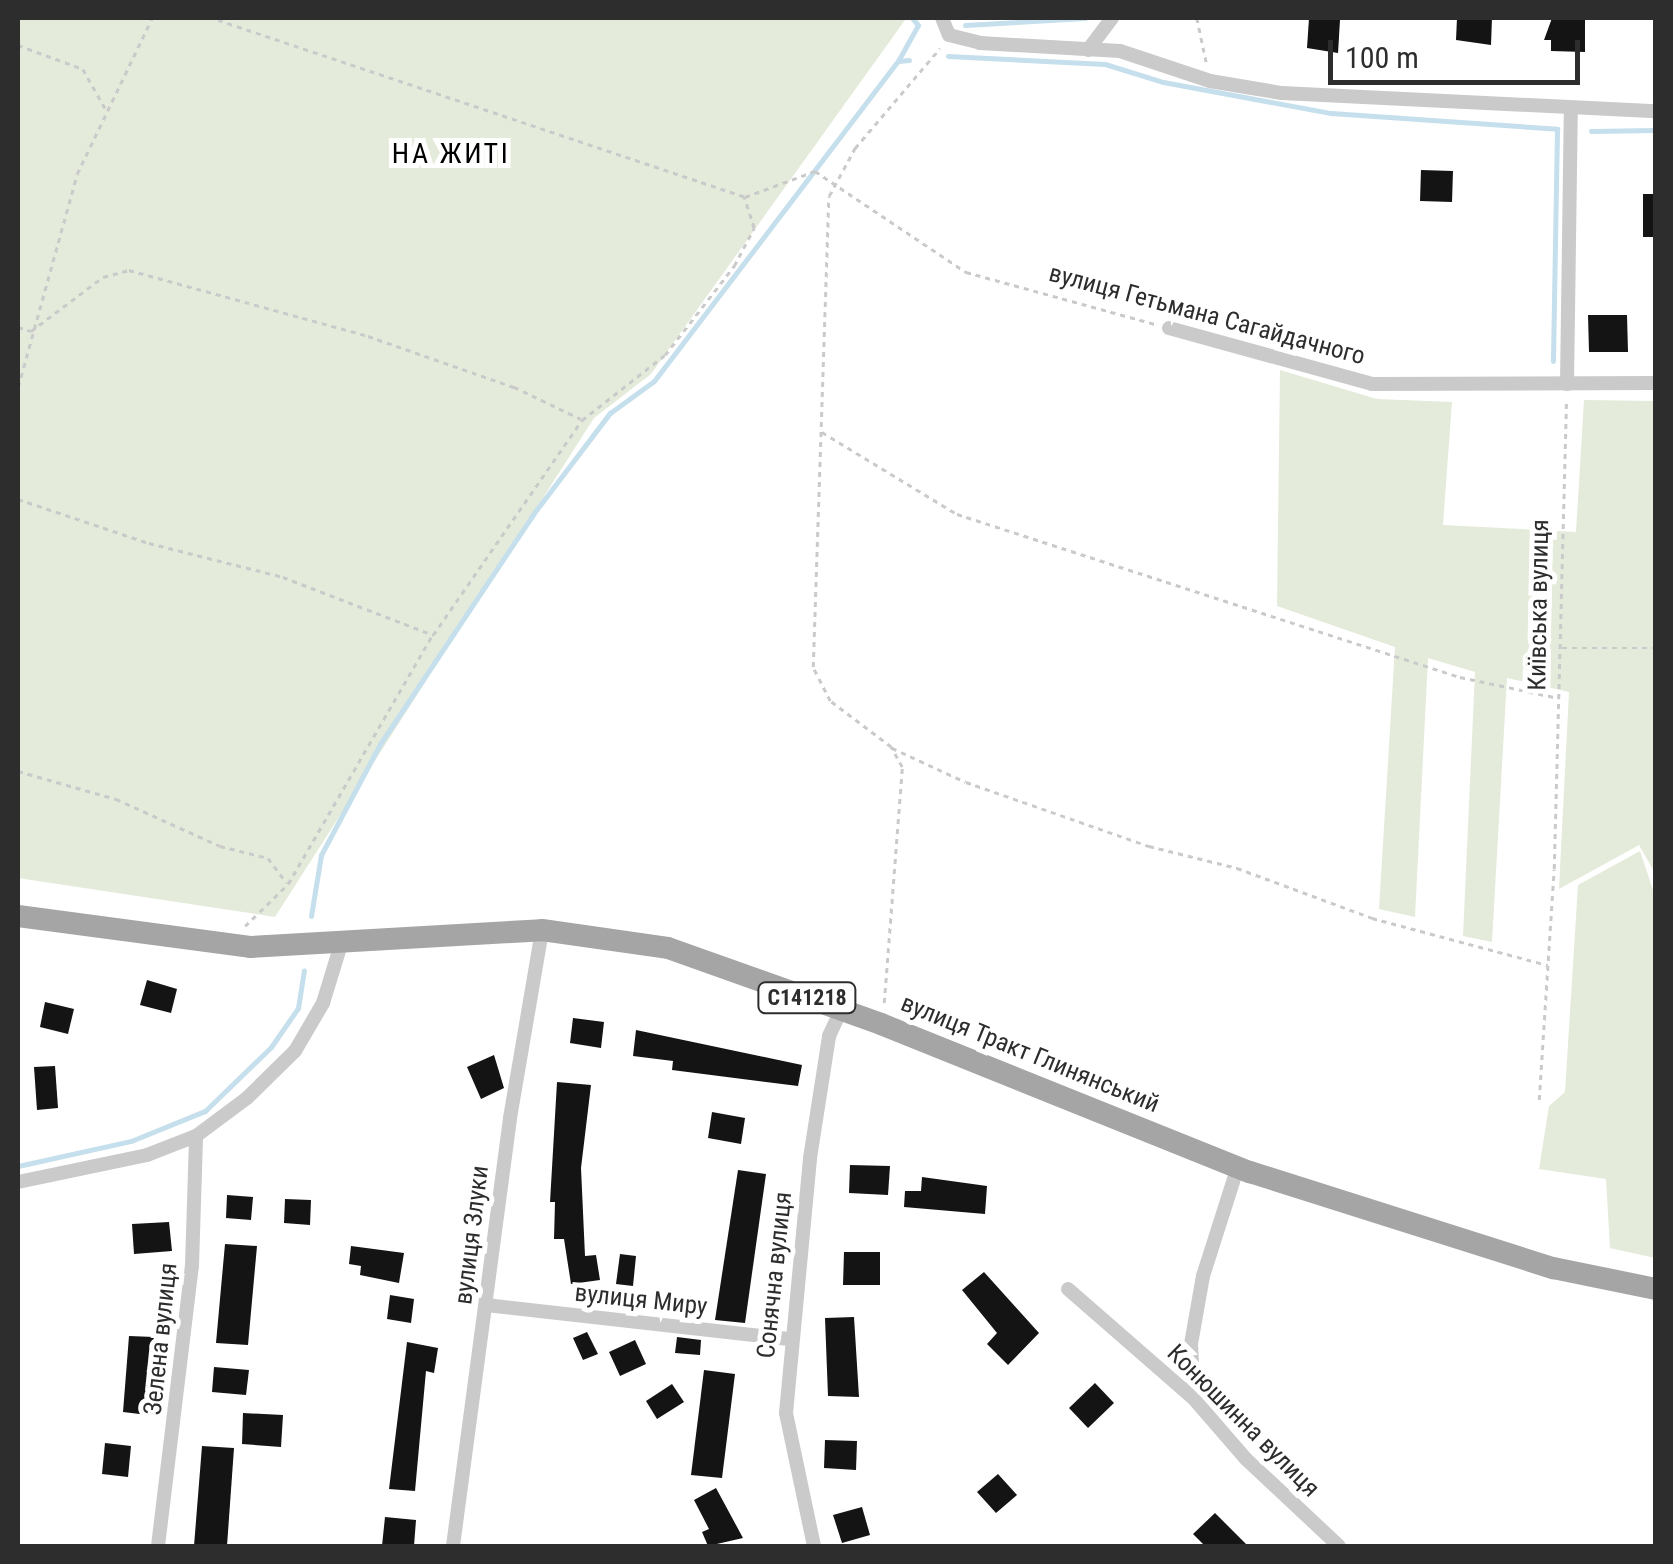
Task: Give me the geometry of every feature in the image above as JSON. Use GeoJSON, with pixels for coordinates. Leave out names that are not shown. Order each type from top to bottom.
{"type":"FeatureCollection","features":[{"type":"Feature","properties":{"kind":"main road","name":"вулиця Тракт Глинянський"},"geometry":{"type":"LineString","coordinates":[[18,916],[234,946],[542,930],[668,948],[880,1024],[1238,1166],[1554,1268],[1656,1290]]}},
{"type":"Feature","properties":{"kind":"street"},"geometry":{"type":"LineString","coordinates":[[942,18],[949,35],[1120,50],[1210,81],[1282,94],[1656,111]]}},
{"type":"Feature","properties":{"kind":"street"},"geometry":{"type":"LineString","coordinates":[[1088,50],[1112,18]]}},
{"type":"Feature","properties":{"kind":"street"},"geometry":{"type":"LineString","coordinates":[[1567,384],[1571,110]]}},
{"type":"Feature","properties":{"kind":"street","name":"вулиця Гетьмана Сагайдачного"},"geometry":{"type":"LineString","coordinates":[[1169,328],[1372,384],[1656,383]]}},
{"type":"Feature","properties":{"kind":"street","name":"вулиця Злуки"},"geometry":{"type":"LineString","coordinates":[[453,1546],[542,930]]}},
{"type":"Feature","properties":{"kind":"street"},"geometry":{"type":"LineString","coordinates":[[18,1182],[148,1155],[196,1136],[295,1051],[323,1003],[342,942]]}},
{"type":"Feature","properties":{"kind":"street","name":"Сонячна вулиця"},"geometry":{"type":"LineString","coordinates":[[814,1546],[786,1413],[810,1158],[829,1036],[841,1010]]}},
{"type":"Feature","properties":{"kind":"street","name":"Зелена вулиця"},"geometry":{"type":"LineString","coordinates":[[158,1546],[192,1266],[196,1136]]}},
{"type":"Feature","properties":{"kind":"street"},"geometry":{"type":"LineString","coordinates":[[1194,1399],[1191,1344],[1203,1276],[1238,1166]]}},
{"type":"Feature","properties":{"kind":"street","name":"Конюшинна вулиця"},"geometry":{"type":"LineString","coordinates":[[1068,1289],[1194,1399],[1246,1460],[1339,1546]]}},
{"type":"Feature","properties":{"kind":"street","name":"вулиця Миру"},"geometry":{"type":"LineString","coordinates":[[486,1304],[790,1339]]}},
{"type":"Feature","properties":{"kind":"path"},"geometry":{"type":"LineString","coordinates":[[18,387],[77,174],[106,109],[131,72],[152,18]]}},
{"type":"Feature","properties":{"kind":"path"},"geometry":{"type":"LineString","coordinates":[[211,18],[744,197],[816,171],[836,182]]}},
{"type":"Feature","properties":{"kind":"path"},"geometry":{"type":"LineString","coordinates":[[1196,18],[1210,81]]}},
{"type":"Feature","properties":{"kind":"path"},"geometry":{"type":"LineString","coordinates":[[949,35],[854,148],[829,196],[812,667],[830,701],[891,747],[966,782],[1149,846],[1237,868],[1372,918],[1550,965]]}},
{"type":"Feature","properties":{"kind":"path"},"geometry":{"type":"LineString","coordinates":[[18,45],[83,69],[106,109]]}},
{"type":"Feature","properties":{"kind":"path","name":"вулиця Гетьмана Сагайдачного"},"geometry":{"type":"LineString","coordinates":[[836,182],[966,272],[1169,328]]}},
{"type":"Feature","properties":{"kind":"path"},"geometry":{"type":"LineString","coordinates":[[234,946],[249,919],[288,884],[433,634],[582,420],[664,355],[734,266],[754,228],[744,197]]}},
{"type":"Feature","properties":{"kind":"path"},"geometry":{"type":"LineString","coordinates":[[31,331],[103,277],[130,270],[368,336],[514,387],[582,420]]}},
{"type":"Feature","properties":{"kind":"path"},"geometry":{"type":"LineString","coordinates":[[18,327],[31,331]]}},
{"type":"Feature","properties":{"kind":"path","name":"Київська вулиця"},"geometry":{"type":"LineString","coordinates":[[1539,1100],[1550,965],[1567,384]]}},
{"type":"Feature","properties":{"kind":"path"},"geometry":{"type":"LineString","coordinates":[[821,432],[958,514],[1460,677],[1559,698]]}},
{"type":"Feature","properties":{"kind":"path"},"geometry":{"type":"LineString","coordinates":[[18,499],[283,576],[433,634]]}},
{"type":"Feature","properties":{"kind":"path"},"geometry":{"type":"LineString","coordinates":[[1559,648],[1656,648]]}},
{"type":"Feature","properties":{"kind":"path"},"geometry":{"type":"LineString","coordinates":[[880,1024],[902,767],[891,747]]}},
{"type":"Feature","properties":{"kind":"path"},"geometry":{"type":"LineString","coordinates":[[18,771],[116,799],[220,846],[268,858],[288,884]]}},
{"type":"Feature","properties":{"kind":"green space"},"geometry":{"type":"Polygon","coordinates":[[[18,18],[905,20],[651,374],[594,418],[275,917],[18,878],[18,18]]]}},
{"type":"Feature","properties":{"kind":"green space"},"geometry":{"type":"Polygon","coordinates":[[[1280,370],[1377,399],[1452,402],[1443,525],[1576,532],[1584,400],[1655,401],[1655,873],[1639,845],[1559,889],[1569,692],[1507,678],[1492,942],[1463,936],[1475,672],[1428,658],[1415,917],[1379,909],[1395,647],[1277,606],[1280,370]]]}},
{"type":"Feature","properties":{"kind":"green space"},"geometry":{"type":"Polygon","coordinates":[[[1640,851],[1656,899],[1655,1258],[1610,1248],[1606,1179],[1539,1169],[1549,1106],[1565,1092],[1578,885],[1640,851]]]}},
{"type":"Feature","properties":{"kind":"building"},"geometry":{"type":"Polygon","coordinates":[[[1309,18],[1340,20],[1338,53],[1307,48],[1309,18]]]}},
{"type":"Feature","properties":{"kind":"building"},"geometry":{"type":"Polygon","coordinates":[[[1457,18],[1492,18],[1491,45],[1456,40],[1457,18]]]}},
{"type":"Feature","properties":{"kind":"building"},"geometry":{"type":"Polygon","coordinates":[[[1552,18],[1585,18],[1585,52],[1551,51],[1551,40],[1544,40],[1552,18]]]}},
{"type":"Feature","properties":{"kind":"building"},"geometry":{"type":"Polygon","coordinates":[[[1421,170],[1453,171],[1452,202],[1420,201],[1421,170]]]}},
{"type":"Feature","properties":{"kind":"building"},"geometry":{"type":"Polygon","coordinates":[[[1643,194],[1656,194],[1656,237],[1643,237],[1643,194]]]}},
{"type":"Feature","properties":{"kind":"building"},"geometry":{"type":"Polygon","coordinates":[[[1588,315],[1627,315],[1628,352],[1589,352],[1588,315]]]}},
{"type":"Feature","properties":{"kind":"building"},"geometry":{"type":"Polygon","coordinates":[[[147,980],[177,989],[171,1013],[140,1005],[147,980]]]}},
{"type":"Feature","properties":{"kind":"building"},"geometry":{"type":"Polygon","coordinates":[[[45,1002],[74,1009],[68,1034],[40,1027],[45,1002]]]}},
{"type":"Feature","properties":{"kind":"building"},"geometry":{"type":"Polygon","coordinates":[[[573,1018],[604,1022],[601,1048],[570,1043],[573,1018]]]}},
{"type":"Feature","properties":{"kind":"building"},"geometry":{"type":"Polygon","coordinates":[[[636,1030],[802,1065],[798,1086],[672,1070],[673,1061],[633,1056],[636,1030]]]}},
{"type":"Feature","properties":{"kind":"building"},"geometry":{"type":"Polygon","coordinates":[[[494,1055],[504,1088],[481,1099],[467,1067],[494,1055]]]}},
{"type":"Feature","properties":{"kind":"building"},"geometry":{"type":"Polygon","coordinates":[[[55,1066],[58,1108],[37,1110],[34,1067],[55,1066]]]}},
{"type":"Feature","properties":{"kind":"building"},"geometry":{"type":"Polygon","coordinates":[[[557,1082],[591,1085],[581,1168],[585,1256],[596,1255],[600,1280],[571,1284],[564,1239],[554,1239],[555,1202],[550,1202],[557,1082]]]}},
{"type":"Feature","properties":{"kind":"building"},"geometry":{"type":"Polygon","coordinates":[[[712,1112],[745,1118],[741,1144],[708,1138],[712,1112]]]}},
{"type":"Feature","properties":{"kind":"building"},"geometry":{"type":"Polygon","coordinates":[[[850,1165],[890,1166],[888,1195],[849,1193],[850,1165]]]}},
{"type":"Feature","properties":{"kind":"building"},"geometry":{"type":"Polygon","coordinates":[[[738,1170],[766,1174],[745,1323],[715,1320],[738,1170]]]}},
{"type":"Feature","properties":{"kind":"building"},"geometry":{"type":"Polygon","coordinates":[[[922,1177],[987,1186],[985,1214],[904,1207],[905,1191],[921,1191],[922,1177]]]}},
{"type":"Feature","properties":{"kind":"building"},"geometry":{"type":"Polygon","coordinates":[[[227,1195],[253,1197],[251,1220],[226,1218],[227,1195]]]}},
{"type":"Feature","properties":{"kind":"building"},"geometry":{"type":"Polygon","coordinates":[[[285,1199],[311,1200],[310,1225],[284,1223],[285,1199]]]}},
{"type":"Feature","properties":{"kind":"building"},"geometry":{"type":"Polygon","coordinates":[[[169,1222],[172,1251],[134,1254],[132,1224],[169,1222]]]}},
{"type":"Feature","properties":{"kind":"building"},"geometry":{"type":"Polygon","coordinates":[[[225,1244],[257,1246],[248,1345],[216,1343],[225,1244]]]}},
{"type":"Feature","properties":{"kind":"building"},"geometry":{"type":"Polygon","coordinates":[[[351,1246],[404,1253],[399,1283],[360,1275],[361,1266],[349,1264],[351,1246]]]}},
{"type":"Feature","properties":{"kind":"building"},"geometry":{"type":"Polygon","coordinates":[[[844,1252],[880,1252],[880,1285],[843,1285],[844,1252]]]}},
{"type":"Feature","properties":{"kind":"building"},"geometry":{"type":"Polygon","coordinates":[[[620,1254],[636,1256],[633,1286],[616,1284],[620,1254]]]}},
{"type":"Feature","properties":{"kind":"building"},"geometry":{"type":"Polygon","coordinates":[[[984,1272],[1039,1333],[1008,1365],[987,1344],[997,1333],[962,1290],[984,1272]]]}},
{"type":"Feature","properties":{"kind":"building"},"geometry":{"type":"Polygon","coordinates":[[[390,1295],[414,1299],[411,1323],[387,1319],[390,1295]]]}},
{"type":"Feature","properties":{"kind":"building"},"geometry":{"type":"Polygon","coordinates":[[[854,1317],[859,1397],[828,1396],[825,1318],[854,1317]]]}},
{"type":"Feature","properties":{"kind":"building"},"geometry":{"type":"Polygon","coordinates":[[[587,1332],[598,1354],[583,1360],[573,1338],[587,1332]]]}},
{"type":"Feature","properties":{"kind":"building"},"geometry":{"type":"Polygon","coordinates":[[[129,1336],[154,1337],[148,1415],[123,1412],[129,1336]]]}},
{"type":"Feature","properties":{"kind":"building"},"geometry":{"type":"Polygon","coordinates":[[[677,1337],[701,1340],[700,1355],[675,1353],[677,1337]]]}},
{"type":"Feature","properties":{"kind":"building"},"geometry":{"type":"Polygon","coordinates":[[[635,1340],[646,1364],[620,1376],[609,1352],[635,1340]]]}},
{"type":"Feature","properties":{"kind":"building"},"geometry":{"type":"Polygon","coordinates":[[[407,1342],[438,1348],[434,1373],[426,1371],[415,1491],[389,1489],[407,1342]]]}},
{"type":"Feature","properties":{"kind":"building"},"geometry":{"type":"Polygon","coordinates":[[[214,1367],[249,1370],[246,1395],[212,1392],[214,1367]]]}},
{"type":"Feature","properties":{"kind":"building"},"geometry":{"type":"Polygon","coordinates":[[[704,1370],[735,1374],[722,1478],[691,1475],[704,1370]]]}},
{"type":"Feature","properties":{"kind":"building"},"geometry":{"type":"Polygon","coordinates":[[[1095,1383],[1114,1403],[1088,1428],[1069,1408],[1095,1383]]]}},
{"type":"Feature","properties":{"kind":"building"},"geometry":{"type":"Polygon","coordinates":[[[672,1384],[684,1402],[657,1419],[646,1401],[672,1384]]]}},
{"type":"Feature","properties":{"kind":"building"},"geometry":{"type":"Polygon","coordinates":[[[243,1413],[283,1415],[281,1447],[242,1444],[243,1413]]]}},
{"type":"Feature","properties":{"kind":"building"},"geometry":{"type":"Polygon","coordinates":[[[825,1440],[857,1441],[856,1470],[824,1468],[825,1440]]]}},
{"type":"Feature","properties":{"kind":"building"},"geometry":{"type":"Polygon","coordinates":[[[105,1443],[131,1446],[128,1477],[102,1474],[105,1443]]]}},
{"type":"Feature","properties":{"kind":"building"},"geometry":{"type":"Polygon","coordinates":[[[202,1446],[234,1448],[227,1546],[194,1546],[202,1446]]]}},
{"type":"Feature","properties":{"kind":"building"},"geometry":{"type":"Polygon","coordinates":[[[998,1474],[1017,1495],[996,1513],[977,1492],[998,1474]]]}},
{"type":"Feature","properties":{"kind":"building"},"geometry":{"type":"Polygon","coordinates":[[[716,1488],[743,1538],[708,1546],[702,1532],[709,1529],[694,1500],[716,1488]]]}},
{"type":"Feature","properties":{"kind":"building"},"geometry":{"type":"Polygon","coordinates":[[[862,1507],[870,1535],[842,1543],[833,1515],[862,1507]]]}},
{"type":"Feature","properties":{"kind":"building"},"geometry":{"type":"Polygon","coordinates":[[[1215,1513],[1248,1546],[1205,1546],[1193,1534],[1215,1513]]]}},
{"type":"Feature","properties":{"kind":"building"},"geometry":{"type":"Polygon","coordinates":[[[385,1517],[416,1520],[414,1546],[382,1546],[385,1517]]]}},
{"type":"Feature","properties":{"kind":"waterway"},"geometry":{"type":"LineString","coordinates":[[898,61],[918,25],[912,18]]}},
{"type":"Feature","properties":{"kind":"waterway"},"geometry":{"type":"LineString","coordinates":[[965,25],[1085,18]]}},
{"type":"Feature","properties":{"kind":"waterway"},"geometry":{"type":"LineString","coordinates":[[948,56],[1105,64],[1163,82],[1331,113],[1557,129],[1553,361]]}},
{"type":"Feature","properties":{"kind":"waterway"},"geometry":{"type":"LineString","coordinates":[[311,916],[321,855],[380,744],[537,509],[610,413],[654,381],[898,61],[909,60]]}},
{"type":"Feature","properties":{"kind":"waterway"},"geometry":{"type":"LineString","coordinates":[[1591,131],[1656,130]]}},
{"type":"Feature","properties":{"kind":"waterway"},"geometry":{"type":"LineString","coordinates":[[18,1166],[131,1141],[205,1111],[271,1047],[298,1008],[304,970]]}},
{"type":"Feature","properties":{"kind":"district","name":"НА ЖИТІ"},"geometry":{"type":"Point","coordinates":[451,154]}}]}
